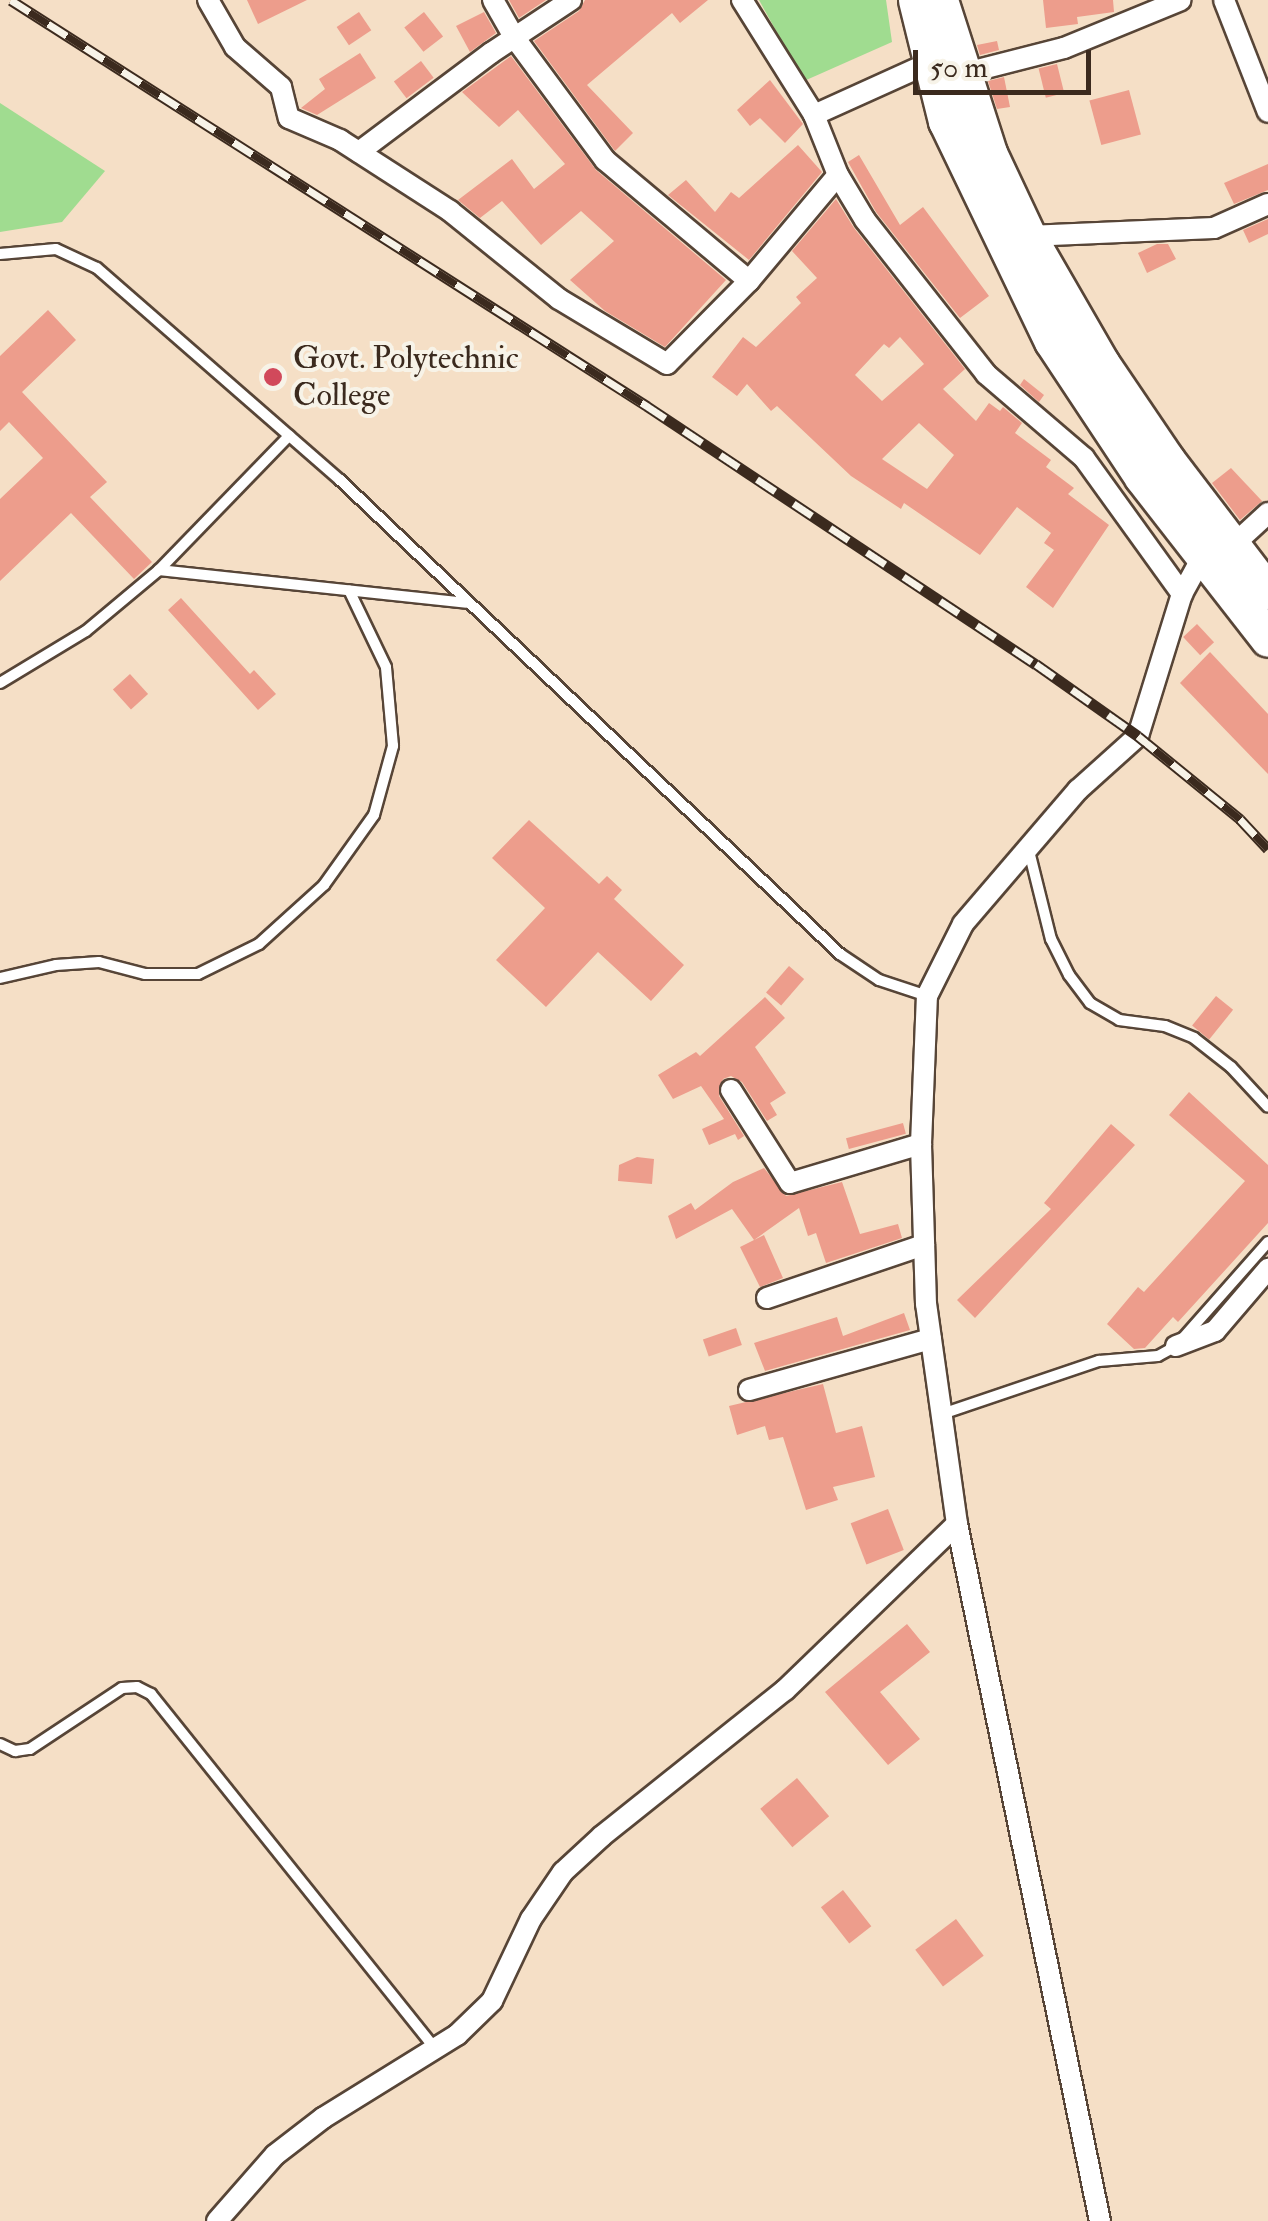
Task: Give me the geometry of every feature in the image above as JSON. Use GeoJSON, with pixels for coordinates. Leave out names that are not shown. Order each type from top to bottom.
{"type":"FeatureCollection","features":[{"type":"Feature","properties":{"kind":"highway"},"geometry":{"type":"LineString","coordinates":[[916,0],[1028,236],[1268,640]]}},
{"type":"Feature","properties":{"kind":"highway"},"geometry":{"type":"LineString","coordinates":[[940,0],[949,63],[953,137],[1052,341],[1142,477],[1268,592]]}},
{"type":"Feature","properties":{"kind":"street"},"geometry":{"type":"LineString","coordinates":[[208,0],[235,48],[281,87],[289,118],[359,152],[450,210],[558,299],[667,364],[749,281],[838,175]]}},
{"type":"Feature","properties":{"kind":"street"},"geometry":{"type":"LineString","coordinates":[[493,0],[514,37],[605,160],[749,281]]}},
{"type":"Feature","properties":{"kind":"street"},"geometry":{"type":"LineString","coordinates":[[359,152],[514,37],[571,0]]}},
{"type":"Feature","properties":{"kind":"street"},"geometry":{"type":"LineString","coordinates":[[742,0],[814,115],[838,175],[865,220],[986,374],[1084,458],[1182,594]]}},
{"type":"Feature","properties":{"kind":"street"},"geometry":{"type":"LineString","coordinates":[[814,115],[949,63],[1064,48],[1181,0]]}},
{"type":"Feature","properties":{"kind":"street"},"geometry":{"type":"LineString","coordinates":[[1224,0],[1268,112]]}},
{"type":"Feature","properties":{"kind":"street"},"geometry":{"type":"LineString","coordinates":[[1028,236],[1214,228],[1268,204]]}},
{"type":"Feature","properties":{"kind":"street"},"geometry":{"type":"LineString","coordinates":[[1100,2221],[957,1524],[941,1415],[924,1244],[921,1144],[927,996],[962,924],[1078,790],[1138,736],[1182,594],[1218,550],[1268,513]]}},
{"type":"Feature","properties":{"kind":"street"},"geometry":{"type":"LineString","coordinates":[[731,1090],[790,1183],[921,1144]]}},
{"type":"Feature","properties":{"kind":"street"},"geometry":{"type":"LineString","coordinates":[[767,1298],[924,1244]]}},
{"type":"Feature","properties":{"kind":"street"},"geometry":{"type":"LineString","coordinates":[[1176,1346],[1215,1332],[1268,1269]]}},
{"type":"Feature","properties":{"kind":"street"},"geometry":{"type":"LineString","coordinates":[[750,1390],[931,1339]]}},
{"type":"Feature","properties":{"kind":"street"},"geometry":{"type":"LineString","coordinates":[[217,2221],[276,2155],[324,2118],[458,2035],[492,2001],[531,1918],[564,1872],[602,1836],[785,1690],[957,1524]]}},
{"type":"Feature","properties":{"kind":"lane"},"geometry":{"type":"LineString","coordinates":[[0,254],[56,249],[97,268],[289,436],[840,954],[880,980],[927,996]]}},
{"type":"Feature","properties":{"kind":"lane"},"geometry":{"type":"LineString","coordinates":[[0,683],[86,631],[158,570],[289,436]]}},
{"type":"Feature","properties":{"kind":"lane"},"geometry":{"type":"LineString","coordinates":[[158,570],[466,602]]}},
{"type":"Feature","properties":{"kind":"lane"},"geometry":{"type":"LineString","coordinates":[[0,978],[56,965],[99,962],[145,974],[198,974],[259,944],[324,885],[374,815],[394,746],[386,667],[349,590]]}},
{"type":"Feature","properties":{"kind":"lane"},"geometry":{"type":"LineString","coordinates":[[1028,846],[1052,939],[1069,975],[1090,1002],[1118,1020],[1165,1026],[1194,1038],[1231,1067],[1268,1107]]}},
{"type":"Feature","properties":{"kind":"lane"},"geometry":{"type":"LineString","coordinates":[[941,1415],[1098,1361],[1158,1356],[1176,1346],[1268,1242]]}},
{"type":"Feature","properties":{"kind":"lane"},"geometry":{"type":"LineString","coordinates":[[0,1744],[15,1751],[30,1750],[122,1688],[137,1688],[151,1694],[435,2048]]}},
{"type":"Feature","properties":{"kind":"green space"},"geometry":{"type":"Polygon","coordinates":[[[759,0],[886,0],[892,42],[804,81],[759,0]]]}},
{"type":"Feature","properties":{"kind":"green space"},"geometry":{"type":"Polygon","coordinates":[[[0,103],[105,171],[62,222],[0,232],[0,103]]]}},
{"type":"Feature","properties":{"kind":"building"},"geometry":{"type":"Polygon","coordinates":[[[247,0],[307,0],[258,24],[247,0]]]}},
{"type":"Feature","properties":{"kind":"building"},"geometry":{"type":"Polygon","coordinates":[[[509,0],[546,0],[519,18],[509,0]]]}},
{"type":"Feature","properties":{"kind":"building"},"geometry":{"type":"Polygon","coordinates":[[[585,0],[708,0],[680,23],[672,13],[587,85],[633,133],[615,151],[534,41],[579,11],[585,0]]]}},
{"type":"Feature","properties":{"kind":"building"},"geometry":{"type":"Polygon","coordinates":[[[1043,0],[1113,0],[1114,12],[1077,17],[1078,24],[1046,28],[1043,0]]]}},
{"type":"Feature","properties":{"kind":"building"},"geometry":{"type":"Polygon","coordinates":[[[359,12],[371,30],[349,45],[337,27],[359,12]]]}},
{"type":"Feature","properties":{"kind":"building"},"geometry":{"type":"Polygon","coordinates":[[[424,12],[443,36],[423,52],[404,27],[424,12]]]}},
{"type":"Feature","properties":{"kind":"building"},"geometry":{"type":"Polygon","coordinates":[[[484,12],[496,33],[470,52],[456,26],[484,12]]]}},
{"type":"Feature","properties":{"kind":"building"},"geometry":{"type":"Polygon","coordinates":[[[997,41],[999,50],[980,55],[977,45],[997,41]]]}},
{"type":"Feature","properties":{"kind":"building"},"geometry":{"type":"Polygon","coordinates":[[[360,53],[376,78],[317,115],[301,108],[325,89],[319,79],[360,53]]]}},
{"type":"Feature","properties":{"kind":"building"},"geometry":{"type":"Polygon","coordinates":[[[511,56],[596,170],[726,280],[665,347],[605,311],[570,280],[614,241],[581,211],[541,245],[502,201],[480,218],[458,200],[512,159],[534,189],[565,164],[518,110],[499,127],[462,92],[511,56]]]}},
{"type":"Feature","properties":{"kind":"building"},"geometry":{"type":"Polygon","coordinates":[[[421,61],[434,78],[406,98],[394,81],[421,61]]]}},
{"type":"Feature","properties":{"kind":"building"},"geometry":{"type":"Polygon","coordinates":[[[1057,64],[1064,93],[1046,98],[1039,69],[1057,64]]]}},
{"type":"Feature","properties":{"kind":"building"},"geometry":{"type":"Polygon","coordinates":[[[1004,77],[1010,107],[997,109],[988,81],[1004,77]]]}},
{"type":"Feature","properties":{"kind":"building"},"geometry":{"type":"Polygon","coordinates":[[[770,80],[803,124],[785,143],[760,118],[750,126],[737,110],[770,80]]]}},
{"type":"Feature","properties":{"kind":"building"},"geometry":{"type":"Polygon","coordinates":[[[1129,90],[1141,134],[1101,145],[1089,101],[1129,90]]]}},
{"type":"Feature","properties":{"kind":"building"},"geometry":{"type":"Polygon","coordinates":[[[798,145],[822,172],[749,260],[668,195],[686,180],[715,212],[731,192],[739,198],[798,145]]]}},
{"type":"Feature","properties":{"kind":"building"},"geometry":{"type":"Polygon","coordinates":[[[859,155],[900,225],[923,207],[989,296],[960,318],[876,212],[848,162],[859,155]]]}},
{"type":"Feature","properties":{"kind":"building"},"geometry":{"type":"Polygon","coordinates":[[[1268,164],[1268,190],[1234,204],[1224,183],[1268,164]]]}},
{"type":"Feature","properties":{"kind":"building"},"geometry":{"type":"Polygon","coordinates":[[[836,199],[854,228],[965,369],[943,389],[976,421],[989,403],[1000,411],[1003,407],[1022,423],[1015,433],[1051,460],[1046,467],[1074,488],[1068,494],[1109,525],[1053,608],[1026,587],[1054,550],[1044,543],[1051,533],[1017,507],[980,555],[904,503],[901,509],[851,476],[777,406],[771,411],[747,384],[737,396],[712,377],[743,337],[756,347],[801,303],[796,297],[817,278],[792,251],[836,199]],[[900,337],[889,348],[884,344],[855,375],[882,401],[924,364],[900,337]],[[919,423],[882,459],[927,489],[954,455],[919,423]]]}},
{"type":"Feature","properties":{"kind":"building"},"geometry":{"type":"Polygon","coordinates":[[[1268,219],[1268,234],[1249,243],[1243,230],[1268,219]]]}},
{"type":"Feature","properties":{"kind":"building"},"geometry":{"type":"Polygon","coordinates":[[[1157,244],[1168,244],[1176,259],[1147,273],[1138,253],[1157,244]]]}},
{"type":"Feature","properties":{"kind":"building"},"geometry":{"type":"Polygon","coordinates":[[[48,310],[76,340],[22,392],[107,482],[90,497],[152,562],[134,579],[71,513],[0,581],[0,499],[43,458],[9,422],[0,431],[0,356],[48,310]]]}},
{"type":"Feature","properties":{"kind":"building"},"geometry":{"type":"Polygon","coordinates":[[[1024,379],[1044,395],[1039,402],[1020,385],[1024,379]]]}},
{"type":"Feature","properties":{"kind":"building"},"geometry":{"type":"Polygon","coordinates":[[[1231,468],[1262,501],[1240,520],[1212,483],[1231,468]]]}},
{"type":"Feature","properties":{"kind":"building"},"geometry":{"type":"Polygon","coordinates":[[[181,598],[250,674],[254,670],[276,694],[258,710],[168,610],[181,598]]]}},
{"type":"Feature","properties":{"kind":"building"},"geometry":{"type":"Polygon","coordinates":[[[1197,624],[1214,642],[1200,655],[1183,637],[1197,624]]]}},
{"type":"Feature","properties":{"kind":"building"},"geometry":{"type":"Polygon","coordinates":[[[1210,652],[1268,714],[1268,774],[1180,683],[1210,652]]]}},
{"type":"Feature","properties":{"kind":"building"},"geometry":{"type":"Polygon","coordinates":[[[130,674],[148,694],[131,709],[113,689],[130,674]]]}},
{"type":"Feature","properties":{"kind":"building"},"geometry":{"type":"Polygon","coordinates":[[[529,820],[599,884],[607,876],[622,890],[614,899],[684,965],[651,1001],[598,952],[546,1007],[496,960],[545,908],[492,858],[529,820]]]}},
{"type":"Feature","properties":{"kind":"building"},"geometry":{"type":"Polygon","coordinates":[[[789,966],[804,979],[781,1006],[766,992],[789,966]]]}},
{"type":"Feature","properties":{"kind":"building"},"geometry":{"type":"Polygon","coordinates":[[[1216,996],[1233,1010],[1209,1039],[1192,1026],[1216,996]]]}},
{"type":"Feature","properties":{"kind":"building"},"geometry":{"type":"Polygon","coordinates":[[[765,997],[785,1018],[755,1047],[786,1093],[770,1103],[777,1115],[767,1121],[742,1082],[731,1076],[723,1079],[719,1096],[744,1136],[738,1140],[735,1134],[709,1145],[702,1129],[724,1119],[701,1086],[673,1099],[658,1075],[696,1052],[700,1056],[765,997]]]}},
{"type":"Feature","properties":{"kind":"building"},"geometry":{"type":"Polygon","coordinates":[[[1189,1092],[1268,1165],[1268,1223],[1178,1322],[1173,1317],[1145,1348],[1134,1349],[1107,1324],[1138,1287],[1144,1292],[1245,1181],[1169,1115],[1189,1092]]]}},
{"type":"Feature","properties":{"kind":"building"},"geometry":{"type":"Polygon","coordinates":[[[903,1123],[906,1134],[849,1149],[846,1138],[903,1123]]]}},
{"type":"Feature","properties":{"kind":"building"},"geometry":{"type":"Polygon","coordinates":[[[1111,1124],[1135,1145],[975,1318],[957,1300],[1051,1209],[1044,1203],[1111,1124]]]}},
{"type":"Feature","properties":{"kind":"building"},"geometry":{"type":"Polygon","coordinates":[[[637,1157],[654,1159],[652,1184],[618,1181],[619,1165],[637,1157]]]}},
{"type":"Feature","properties":{"kind":"building"},"geometry":{"type":"Polygon","coordinates":[[[764,1168],[786,1196],[842,1182],[860,1234],[898,1224],[902,1238],[826,1263],[816,1233],[808,1236],[799,1208],[754,1240],[732,1209],[676,1239],[668,1216],[691,1203],[695,1210],[733,1182],[764,1168]]]}},
{"type":"Feature","properties":{"kind":"building"},"geometry":{"type":"Polygon","coordinates":[[[764,1235],[783,1278],[760,1287],[740,1247],[764,1235]]]}},
{"type":"Feature","properties":{"kind":"building"},"geometry":{"type":"Polygon","coordinates":[[[904,1313],[910,1330],[765,1371],[754,1343],[837,1317],[843,1336],[904,1313]]]}},
{"type":"Feature","properties":{"kind":"building"},"geometry":{"type":"Polygon","coordinates":[[[736,1328],[742,1345],[709,1356],[703,1339],[736,1328]]]}},
{"type":"Feature","properties":{"kind":"building"},"geometry":{"type":"Polygon","coordinates":[[[823,1384],[836,1433],[862,1426],[875,1477],[833,1487],[838,1500],[806,1510],[783,1437],[769,1440],[765,1426],[737,1435],[729,1406],[823,1384]]]}},
{"type":"Feature","properties":{"kind":"building"},"geometry":{"type":"Polygon","coordinates":[[[888,1509],[904,1550],[866,1564],[851,1523],[888,1509]]]}},
{"type":"Feature","properties":{"kind":"building"},"geometry":{"type":"Polygon","coordinates":[[[907,1624],[930,1652],[880,1692],[920,1739],[888,1765],[825,1692],[907,1624]]]}},
{"type":"Feature","properties":{"kind":"building"},"geometry":{"type":"Polygon","coordinates":[[[797,1778],[829,1816],[792,1847],[760,1809],[797,1778]]]}},
{"type":"Feature","properties":{"kind":"building"},"geometry":{"type":"Polygon","coordinates":[[[843,1890],[871,1926],[849,1943],[821,1907],[843,1890]]]}},
{"type":"Feature","properties":{"kind":"building"},"geometry":{"type":"Polygon","coordinates":[[[956,1919],[984,1956],[943,1986],[915,1950],[956,1919]]]}},
{"type":"Feature","properties":{"kind":"railway"},"geometry":{"type":"LineString","coordinates":[[11,0],[647,406],[1036,664],[1138,736],[1240,819],[1268,849]]}},
{"type":"Feature","properties":{"kind":"place","name":"Govt. Polytechnic College"},"geometry":{"type":"Point","coordinates":[273,377]}}]}
